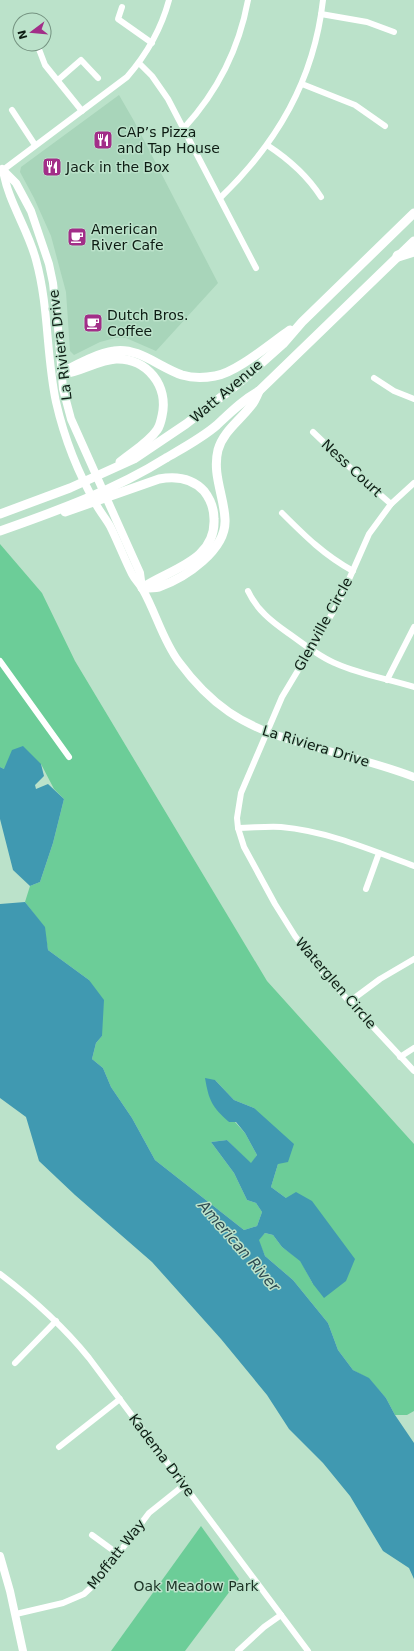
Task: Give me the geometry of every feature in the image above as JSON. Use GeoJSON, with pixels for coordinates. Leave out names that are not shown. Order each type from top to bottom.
{"type":"FeatureCollection","features":[{"type":"Feature","properties":{"kind":"highway"},"geometry":{"type":"LineString","coordinates":[[398,256],[414,250]]}},
{"type":"Feature","properties":{"kind":"main road","name":"Watt Avenue"},"geometry":{"type":"LineString","coordinates":[[0,514],[70,488],[134,459],[186,424],[238,384],[283,344],[302,322],[414,213]]}},
{"type":"Feature","properties":{"kind":"main road","name":"Watt Avenue"},"geometry":{"type":"LineString","coordinates":[[121,488],[191,443],[216,425],[245,399],[260,391],[414,241]]}},
{"type":"Feature","properties":{"kind":"main road"},"geometry":{"type":"LineString","coordinates":[[61,374],[77,364],[115,350],[130,351],[139,354],[182,375],[200,378],[216,376],[244,362],[302,322]]}},
{"type":"Feature","properties":{"kind":"main road"},"geometry":{"type":"LineString","coordinates":[[61,374],[72,373],[115,359],[138,363],[156,378],[162,391],[164,409],[161,422],[157,430],[145,442],[113,468]]}},
{"type":"Feature","properties":{"kind":"main road"},"geometry":{"type":"LineString","coordinates":[[142,588],[158,587],[175,580],[194,568],[208,557],[223,536],[225,520],[216,468],[218,450],[226,434],[251,407],[260,391]]}},
{"type":"Feature","properties":{"kind":"main road"},"geometry":{"type":"LineString","coordinates":[[0,531],[77,505],[121,488],[172,477],[193,482],[203,490],[210,499],[213,507],[213,532],[207,547],[188,565],[155,580],[142,588]]}},
{"type":"Feature","properties":{"kind":"street"},"geometry":{"type":"LineString","coordinates":[[1,168],[35,145],[119,83],[139,63],[160,27],[169,0]]}},
{"type":"Feature","properties":{"kind":"street"},"geometry":{"type":"LineString","coordinates":[[184,128],[214,91],[229,62],[241,32],[248,0]]}},
{"type":"Feature","properties":{"kind":"street"},"geometry":{"type":"LineString","coordinates":[[220,198],[240,178],[268,145],[290,108],[302,84],[314,47],[323,0]]}},
{"type":"Feature","properties":{"kind":"street"},"geometry":{"type":"LineString","coordinates":[[122,6],[118,19],[152,43]]}},
{"type":"Feature","properties":{"kind":"street"},"geometry":{"type":"LineString","coordinates":[[321,14],[367,22],[394,32]]}},
{"type":"Feature","properties":{"kind":"street"},"geometry":{"type":"LineString","coordinates":[[40,52],[45,65],[82,111]]}},
{"type":"Feature","properties":{"kind":"street"},"geometry":{"type":"LineString","coordinates":[[58,80],[81,60],[98,78]]}},
{"type":"Feature","properties":{"kind":"street"},"geometry":{"type":"LineString","coordinates":[[139,63],[161,87],[184,128],[256,268]]}},
{"type":"Feature","properties":{"kind":"street"},"geometry":{"type":"LineString","coordinates":[[302,84],[355,105],[385,126]]}},
{"type":"Feature","properties":{"kind":"street"},"geometry":{"type":"LineString","coordinates":[[12,110],[35,145]]}},
{"type":"Feature","properties":{"kind":"street"},"geometry":{"type":"LineString","coordinates":[[268,145],[305,175],[321,197]]}},
{"type":"Feature","properties":{"kind":"street","name":"La Riviera Drive"},"geometry":{"type":"LineString","coordinates":[[1,168],[6,188],[24,226],[36,259],[42,287],[51,377],[61,420],[72,451],[98,507],[110,525],[133,576],[142,588],[173,653],[191,678],[230,713],[267,732],[414,777]]}},
{"type":"Feature","properties":{"kind":"street","name":"La Riviera Drive"},"geometry":{"type":"LineString","coordinates":[[1,168],[16,183],[31,211],[53,283],[58,322],[61,374],[73,425],[140,573],[142,588]]}},
{"type":"Feature","properties":{"kind":"street"},"geometry":{"type":"LineString","coordinates":[[24,226],[34,232],[41,255],[48,264]]}},
{"type":"Feature","properties":{"kind":"street"},"geometry":{"type":"LineString","coordinates":[[374,378],[394,390],[414,399]]}},
{"type":"Feature","properties":{"kind":"street","name":"Ness Court"},"geometry":{"type":"LineString","coordinates":[[313,432],[361,478],[391,504]]}},
{"type":"Feature","properties":{"kind":"street","name":"Glenville Circle"},"geometry":{"type":"LineString","coordinates":[[267,732],[282,697],[339,602],[369,534],[391,504],[414,483]]}},
{"type":"Feature","properties":{"kind":"street"},"geometry":{"type":"LineString","coordinates":[[282,513],[330,558],[352,571]]}},
{"type":"Feature","properties":{"kind":"street"},"geometry":{"type":"LineString","coordinates":[[248,591],[252,600],[264,614],[311,649],[337,664],[414,687]]}},
{"type":"Feature","properties":{"kind":"street"},"geometry":{"type":"LineString","coordinates":[[387,680],[414,627]]}},
{"type":"Feature","properties":{"kind":"street"},"geometry":{"type":"LineString","coordinates":[[0,660],[69,757]]}},
{"type":"Feature","properties":{"kind":"street","name":"Waterglen Circle"},"geometry":{"type":"LineString","coordinates":[[267,732],[240,798],[238,808],[238,828],[244,847],[282,917],[308,955],[414,1071]]}},
{"type":"Feature","properties":{"kind":"street"},"geometry":{"type":"LineString","coordinates":[[238,828],[271,827],[297,829],[348,842],[414,866]]}},
{"type":"Feature","properties":{"kind":"street"},"geometry":{"type":"LineString","coordinates":[[366,889],[379,853]]}},
{"type":"Feature","properties":{"kind":"street"},"geometry":{"type":"LineString","coordinates":[[350,1002],[369,987],[414,959]]}},
{"type":"Feature","properties":{"kind":"street"},"geometry":{"type":"LineString","coordinates":[[400,1057],[414,1048]]}},
{"type":"Feature","properties":{"kind":"street","name":"Kadema Drive"},"geometry":{"type":"LineString","coordinates":[[0,1274],[56,1321],[89,1358],[308,1651]]}},
{"type":"Feature","properties":{"kind":"street"},"geometry":{"type":"LineString","coordinates":[[15,1363],[56,1321]]}},
{"type":"Feature","properties":{"kind":"street"},"geometry":{"type":"LineString","coordinates":[[59,1446],[120,1399]]}},
{"type":"Feature","properties":{"kind":"street","name":"Moffatt Way"},"geometry":{"type":"LineString","coordinates":[[16,1614],[63,1603],[84,1594],[97,1582],[149,1513],[184,1485]]}},
{"type":"Feature","properties":{"kind":"street"},"geometry":{"type":"LineString","coordinates":[[92,1535],[118,1554]]}},
{"type":"Feature","properties":{"kind":"street"},"geometry":{"type":"LineString","coordinates":[[0,1556],[16,1614],[23,1651]]}},
{"type":"Feature","properties":{"kind":"street"},"geometry":{"type":"LineString","coordinates":[[238,1651],[264,1627],[281,1615]]}},
{"type":"Feature","properties":{"kind":"shaded area"},"geometry":{"type":"Polygon","coordinates":[[[119,95],[218,283],[156,351],[126,338],[115,338],[100,342],[74,355],[70,351],[66,292],[51,236],[34,198],[20,172],[21,167],[119,95]]]}},
{"type":"Feature","properties":{"kind":"green space"},"geometry":{"type":"Polygon","coordinates":[[[0,544],[42,593],[75,661],[267,981],[414,1144],[414,1411],[407,1415],[395,1415],[386,1398],[369,1379],[353,1370],[338,1350],[328,1323],[293,1280],[265,1256],[258,1240],[265,1233],[273,1235],[282,1247],[300,1260],[313,1284],[286,1198],[271,1187],[278,1164],[254,1108],[234,1100],[215,1080],[229,1122],[235,1122],[245,1133],[257,1155],[251,1164],[227,1140],[211,1142],[234,1173],[247,1200],[256,1203],[262,1212],[257,1226],[244,1230],[155,1160],[132,1118],[111,1087],[103,1068],[92,1059],[96,1043],[102,1036],[89,980],[48,950],[44,927],[25,902],[30,886],[40,882],[53,843],[64,799],[54,789],[41,764],[4,769],[0,767],[0,544]]]}},
{"type":"Feature","properties":{"kind":"green space","name":"Oak Meadow Park"},"geometry":{"type":"Polygon","coordinates":[[[201,1526],[239,1579],[185,1651],[111,1651],[201,1526]]]}},
{"type":"Feature","properties":{"kind":"water"},"geometry":{"type":"Polygon","coordinates":[[[23,746],[41,764],[44,776],[35,785],[36,789],[48,784],[64,799],[53,843],[40,882],[30,886],[13,870],[0,819],[0,767],[4,769],[12,750],[23,746]]]}},
{"type":"Feature","properties":{"kind":"water","name":"American River"},"geometry":{"type":"Polygon","coordinates":[[[25,902],[45,927],[48,950],[89,980],[104,1000],[102,1036],[96,1043],[92,1059],[103,1068],[111,1087],[132,1118],[155,1160],[244,1230],[257,1226],[262,1212],[256,1203],[247,1200],[234,1173],[211,1142],[227,1140],[251,1163],[257,1155],[245,1133],[236,1122],[229,1122],[215,1108],[208,1092],[205,1078],[215,1080],[234,1100],[254,1108],[294,1144],[288,1162],[278,1164],[271,1187],[286,1198],[296,1192],[312,1201],[355,1259],[346,1281],[324,1298],[313,1284],[300,1261],[282,1247],[273,1235],[265,1233],[259,1240],[265,1256],[293,1280],[328,1323],[338,1350],[353,1370],[369,1378],[386,1398],[395,1415],[414,1443],[414,1579],[409,1568],[383,1551],[350,1496],[323,1463],[289,1429],[267,1395],[221,1339],[152,1262],[75,1195],[39,1161],[26,1117],[0,1098],[0,904],[25,902]]]}},
{"type":"Feature","properties":{"kind":"place","name":"CAP’s Pizza and Tap House"},"geometry":{"type":"Point","coordinates":[103,140]}},
{"type":"Feature","properties":{"kind":"place","name":"Jack in the Box"},"geometry":{"type":"Point","coordinates":[52,167]}},
{"type":"Feature","properties":{"kind":"place","name":"American River Cafe"},"geometry":{"type":"Point","coordinates":[77,237]}},
{"type":"Feature","properties":{"kind":"place","name":"Dutch Bros. Coffee"},"geometry":{"type":"Point","coordinates":[93,323]}}]}
